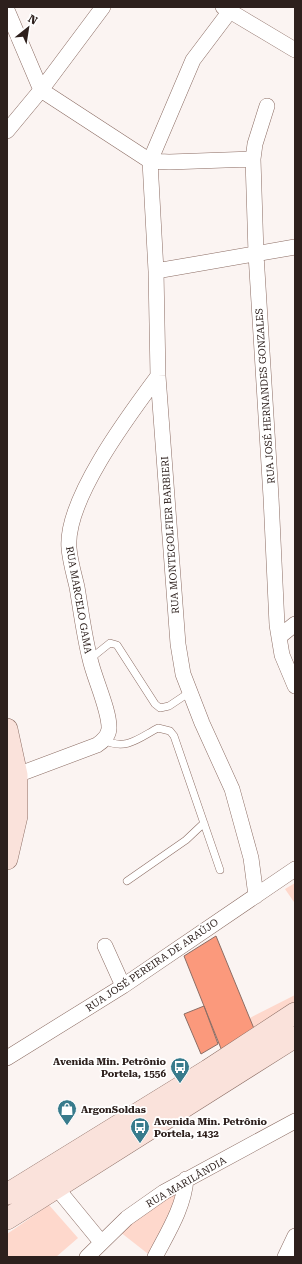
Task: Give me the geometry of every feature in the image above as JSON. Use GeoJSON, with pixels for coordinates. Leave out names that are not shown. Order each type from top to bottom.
{"type":"FeatureCollection","features":[{"type":"Feature","properties":{"kind":"street"},"geometry":{"type":"LineString","coordinates":[[7,131],[41,90],[103,7]]}},
{"type":"Feature","properties":{"kind":"street"},"geometry":{"type":"LineString","coordinates":[[150,161],[193,60],[227,9],[295,50]]}},
{"type":"Feature","properties":{"kind":"street"},"geometry":{"type":"LineString","coordinates":[[7,10],[41,90],[150,161],[169,162],[253,159]]}},
{"type":"Feature","properties":{"kind":"street","name":"RUA JOSÉ HERNANDES GONZALES"},"geometry":{"type":"LineString","coordinates":[[267,106],[255,144],[253,159],[256,254],[279,637],[282,654],[295,686]]}},
{"type":"Feature","properties":{"kind":"street","name":"RUA MONTEGOLFIER BARBIERI"},"geometry":{"type":"LineString","coordinates":[[150,161],[156,271],[158,376],[178,644],[183,674],[232,789],[251,858],[256,896]]}},
{"type":"Feature","properties":{"kind":"street"},"geometry":{"type":"LineString","coordinates":[[156,271],[295,247]]}},
{"type":"Feature","properties":{"kind":"street","name":"RUA MARCELO GAMA"},"geometry":{"type":"LineString","coordinates":[[100,743],[108,733],[109,727],[90,659],[69,549],[69,530],[81,496],[94,473],[130,415],[158,376]]}},
{"type":"Feature","properties":{"kind":"street"},"geometry":{"type":"LineString","coordinates":[[279,637],[295,624]]}},
{"type":"Feature","properties":{"kind":"street"},"geometry":{"type":"LineString","coordinates":[[7,729],[17,775],[17,816],[8,854]]}},
{"type":"Feature","properties":{"kind":"street"},"geometry":{"type":"LineString","coordinates":[[17,775],[100,743]]}},
{"type":"Feature","properties":{"kind":"street","name":"RUA JOSÉ PEREIRA DE ARAÚJO"},"geometry":{"type":"LineString","coordinates":[[7,1058],[123,986],[295,870]]}},
{"type":"Feature","properties":{"kind":"street"},"geometry":{"type":"LineString","coordinates":[[105,946],[123,986]]}},
{"type":"Feature","properties":{"kind":"street"},"geometry":{"type":"LineString","coordinates":[[7,1219],[44,1180],[295,1013]]}},
{"type":"Feature","properties":{"kind":"street"},"geometry":{"type":"LineString","coordinates":[[7,1194],[44,1180],[295,1037]]}},
{"type":"Feature","properties":{"kind":"street","name":"RUA MARILÂNDIA"},"geometry":{"type":"LineString","coordinates":[[86,1257],[127,1218],[186,1179],[295,1121]]}},
{"type":"Feature","properties":{"kind":"street"},"geometry":{"type":"LineString","coordinates":[[155,1257],[180,1208],[185,1193],[186,1179]]}},
{"type":"Feature","properties":{"kind":"street"},"geometry":{"type":"LineString","coordinates":[[7,1186],[44,1180]]}},
{"type":"Feature","properties":{"kind":"street"},"geometry":{"type":"LineString","coordinates":[[44,1180],[101,1242]]}},
{"type":"Feature","properties":{"kind":"street"},"geometry":{"type":"LineString","coordinates":[[285,1257],[295,1236]]}},
{"type":"Feature","properties":{"kind":"lane"},"geometry":{"type":"LineString","coordinates":[[90,659],[110,643],[117,645],[155,704],[160,708],[169,706],[190,692]]}},
{"type":"Feature","properties":{"kind":"lane"},"geometry":{"type":"LineString","coordinates":[[100,743],[126,745],[158,728],[170,731],[176,742],[220,870]]}},
{"type":"Feature","properties":{"kind":"lane"},"geometry":{"type":"LineString","coordinates":[[127,881],[186,840],[204,823]]}},
{"type":"Feature","properties":{"kind":"shaded area"},"geometry":{"type":"Polygon","coordinates":[[[295,883],[295,902],[294,902],[285,889],[295,883]]]}},
{"type":"Feature","properties":{"kind":"shaded area"},"geometry":{"type":"Polygon","coordinates":[[[295,995],[295,1013],[249,1044],[238,1024],[295,995]]]}},
{"type":"Feature","properties":{"kind":"shaded area"},"geometry":{"type":"Polygon","coordinates":[[[186,1179],[152,1257],[115,1228],[186,1179]]]}},
{"type":"Feature","properties":{"kind":"shaded area"},"geometry":{"type":"Polygon","coordinates":[[[49,1205],[78,1238],[56,1257],[7,1257],[7,1234],[49,1205]]]}},
{"type":"Feature","properties":{"kind":"building"},"geometry":{"type":"Polygon","coordinates":[[[216,936],[257,1036],[224,1056],[184,956],[216,936]]]}},
{"type":"Feature","properties":{"kind":"building"},"geometry":{"type":"Polygon","coordinates":[[[204,1006],[218,1044],[201,1054],[184,1014],[204,1006]]]}},
{"type":"Feature","properties":{"kind":"place","name":"Avenida Min. Petrônio Portela, 1556"},"geometry":{"type":"Point","coordinates":[180,1084]}},
{"type":"Feature","properties":{"kind":"place","name":"ArgonSoldas"},"geometry":{"type":"Point","coordinates":[67,1126]}},
{"type":"Feature","properties":{"kind":"place","name":"Avenida Min. Petrônio Portela, 1432"},"geometry":{"type":"Point","coordinates":[140,1144]}}]}
